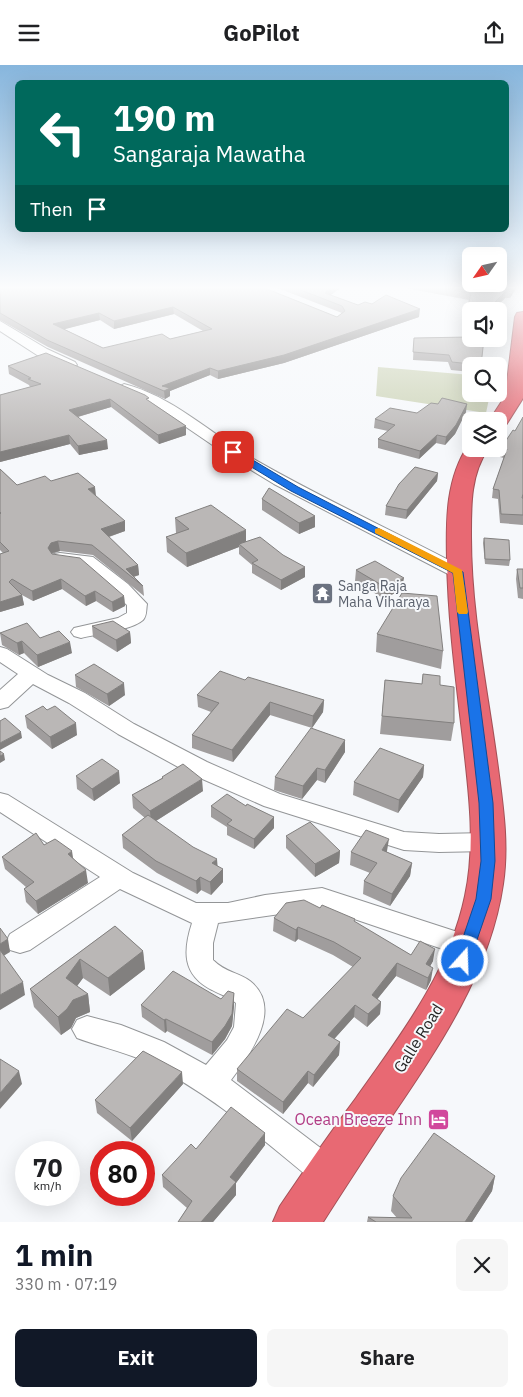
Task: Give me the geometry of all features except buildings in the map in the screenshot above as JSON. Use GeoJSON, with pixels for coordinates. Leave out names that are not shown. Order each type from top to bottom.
{"type":"FeatureCollection","features":[{"type":"Feature","properties":{"kind":"highway"},"geometry":{"type":"LineString","coordinates":[[504,412],[512,401],[516,390],[520,341]]}},
{"type":"Feature","properties":{"kind":"highway","name":"Galle Road"},"geometry":{"type":"LineString","coordinates":[[296,1222],[414,1047],[457,975],[469,947],[483,899],[488,861],[486,803],[458,572],[463,474],[470,457]]}},
{"type":"Feature","properties":{"kind":"street"},"geometry":{"type":"LineString","coordinates":[[25,341],[42,352],[81,369]]}},
{"type":"Feature","properties":{"kind":"street"},"geometry":{"type":"LineString","coordinates":[[113,383],[150,399],[179,415],[198,430],[295,489],[458,572]]}},
{"type":"Feature","properties":{"kind":"street"},"geometry":{"type":"LineString","coordinates":[[60,558],[87,561],[121,588],[137,604],[136,616],[124,623],[81,632]]}},
{"type":"Feature","properties":{"kind":"street"},"geometry":{"type":"LineString","coordinates":[[0,653],[31,674],[77,698],[126,729],[191,763],[272,800],[404,841],[439,843],[486,842]]}},
{"type":"Feature","properties":{"kind":"street"},"geometry":{"type":"LineString","coordinates":[[0,702],[31,674]]}},
{"type":"Feature","properties":{"kind":"street"},"geometry":{"type":"LineString","coordinates":[[0,801],[119,877],[193,913],[228,913],[265,905],[322,898],[469,947]]}},
{"type":"Feature","properties":{"kind":"street"},"geometry":{"type":"LineString","coordinates":[[20,942],[119,877]]}},
{"type":"Feature","properties":{"kind":"street"},"geometry":{"type":"LineString","coordinates":[[208,913],[199,952],[199,963],[207,974],[238,988],[250,999],[248,1028],[237,1049],[210,1084]]}},
{"type":"Feature","properties":{"kind":"street"},"geometry":{"type":"LineString","coordinates":[[87,1029],[109,1033],[146,1047],[210,1084],[328,1173]]}},
{"type":"Feature","properties":{"kind":"green space"},"geometry":{"type":"Polygon","coordinates":[[[378,367],[462,374],[462,402],[488,402],[486,412],[480,412],[376,396],[378,367]]]}},
{"type":"Feature","properties":{"kind":"slow traffic"},"geometry":{"type":"LineString","coordinates":[[379,531],[458,572],[463,612]]}},
{"type":"Feature","properties":{"kind":"place","name":"Sanga Raja Maha Viharaya"},"geometry":{"type":"Point","coordinates":[322,594]}},
{"type":"Feature","properties":{"kind":"place","name":"Ocean Breeze Inn"},"geometry":{"type":"Point","coordinates":[438,1119]}},
{"type":"Feature","properties":{"kind":"route"},"geometry":{"type":"LineString","coordinates":[[233,452],[295,489],[458,572],[486,803],[488,861],[483,899],[463,961]]}}]}
